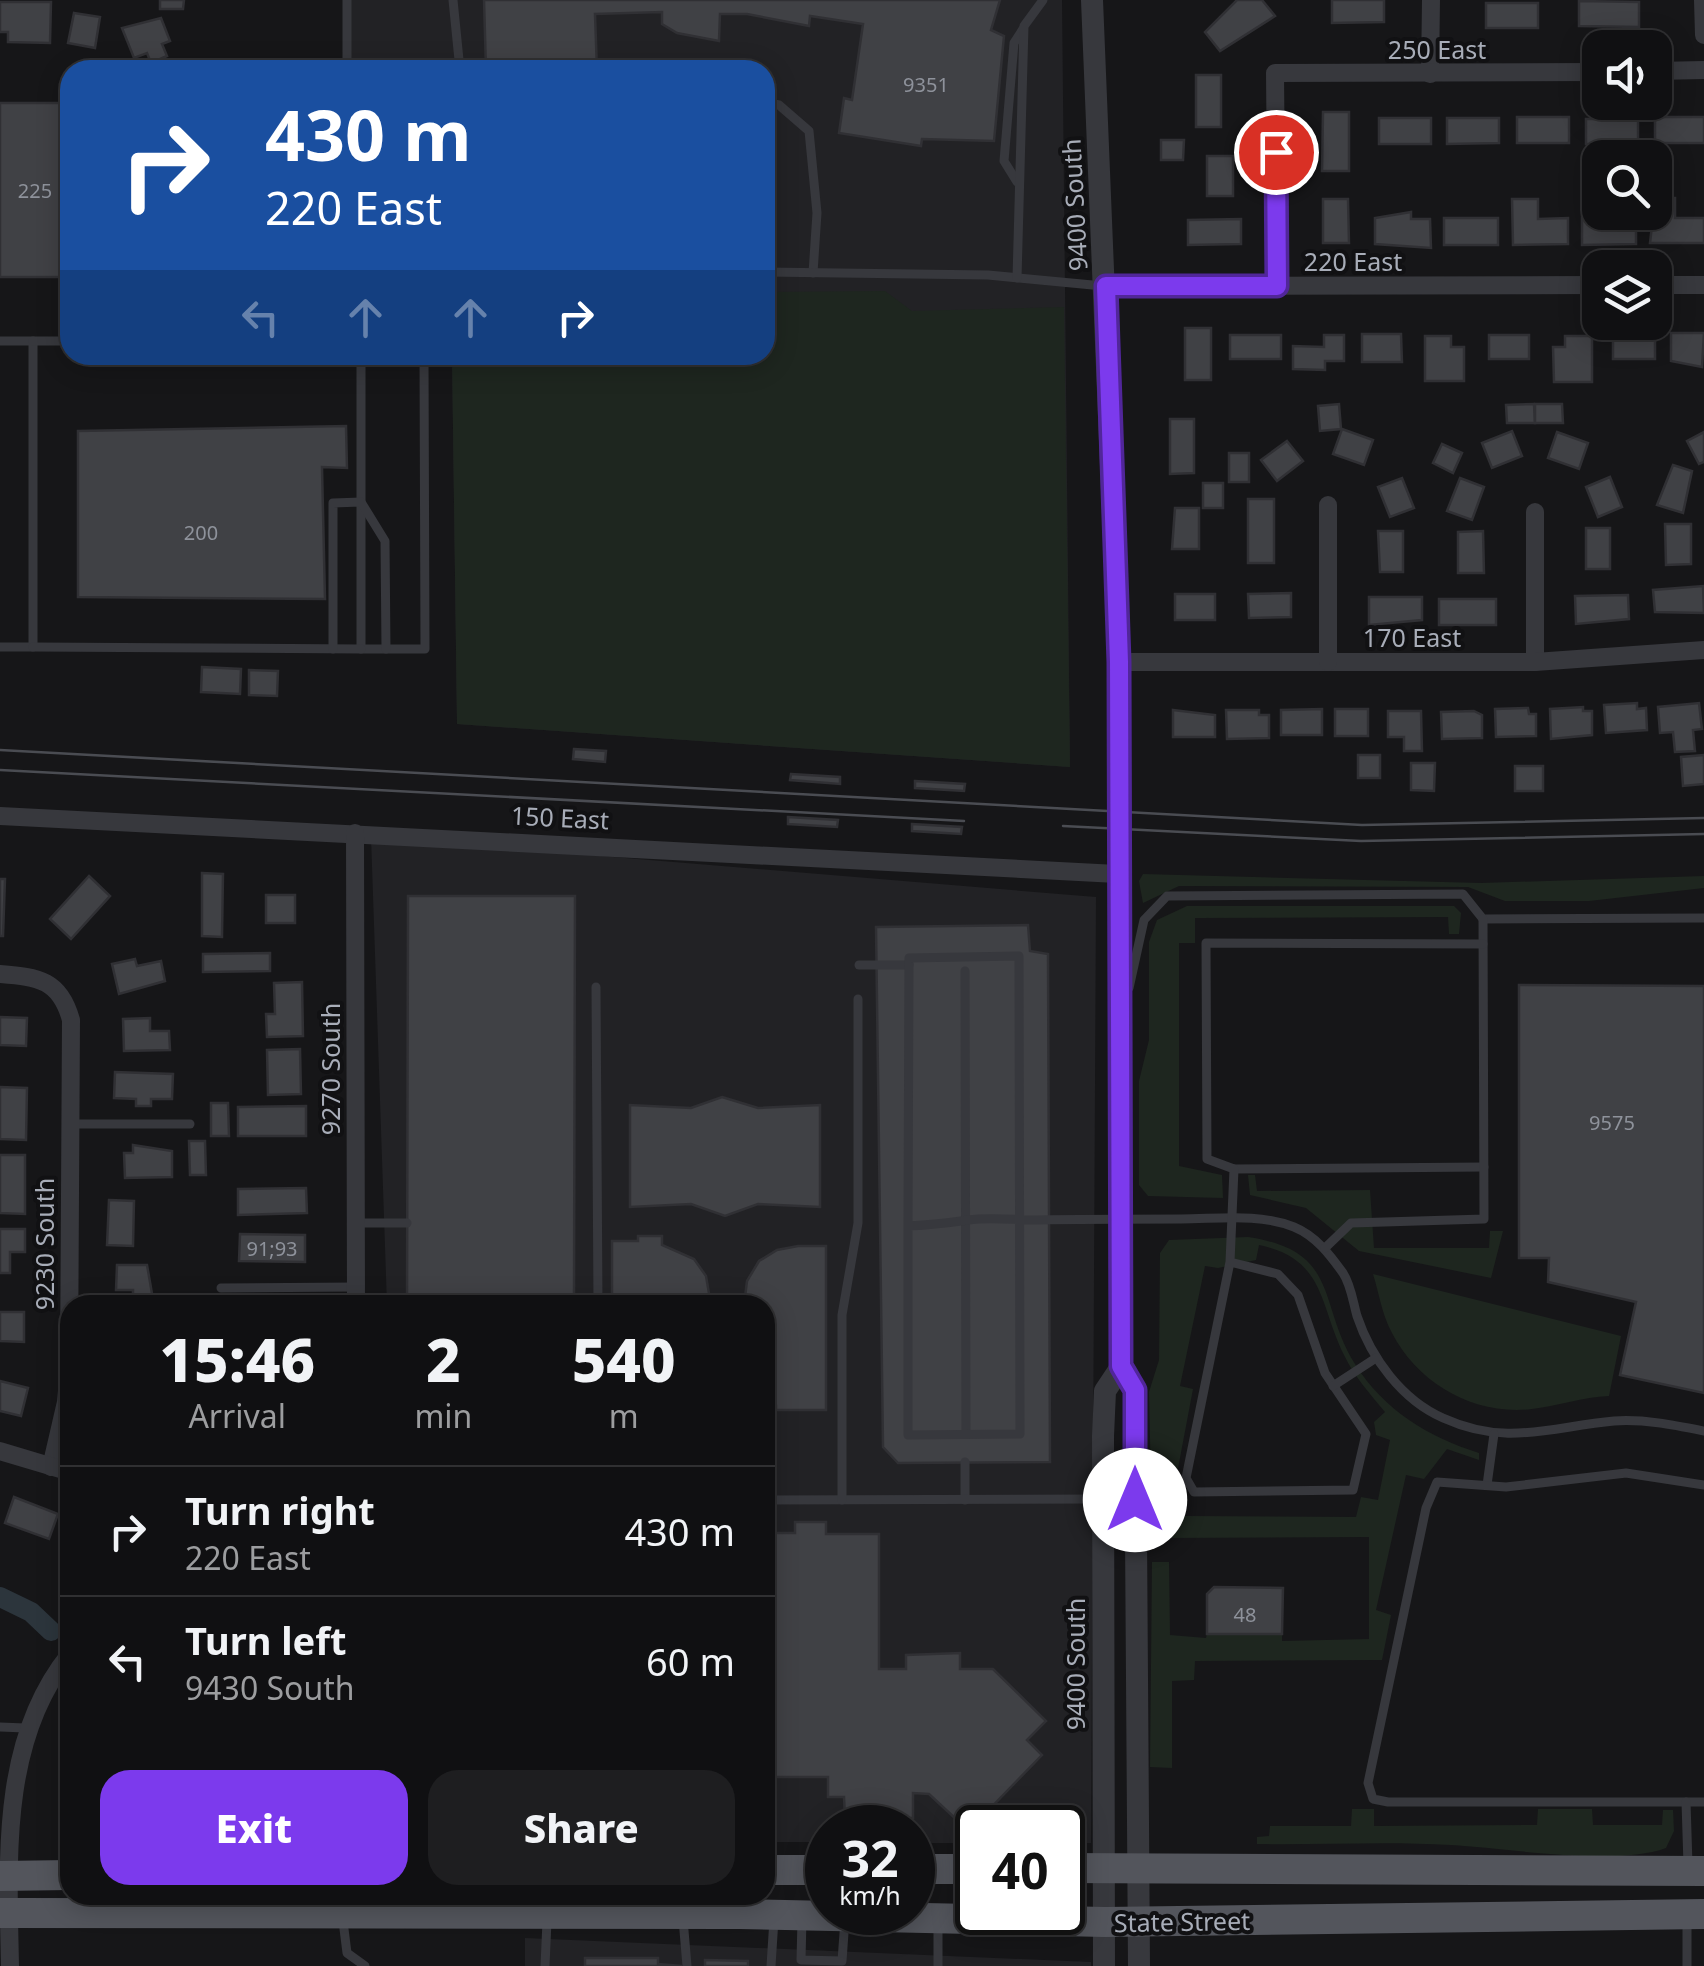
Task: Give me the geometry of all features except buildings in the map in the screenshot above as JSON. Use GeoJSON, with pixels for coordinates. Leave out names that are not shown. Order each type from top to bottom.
{"type":"FeatureCollection","features":[{"type":"Feature","properties":{"kind":"main road","name":"State Street"},"geometry":{"type":"LineString","coordinates":[[1085,1868],[1696,1871]]}},
{"type":"Feature","properties":{"kind":"main road"},"geometry":{"type":"LineString","coordinates":[[775,1870],[805,1870]]}},
{"type":"Feature","properties":{"kind":"main road"},"geometry":{"type":"LineString","coordinates":[[4,1876],[60,1875]]}},
{"type":"Feature","properties":{"kind":"main road","name":"State Street"},"geometry":{"type":"LineString","coordinates":[[4,1913],[805,1916]]}},
{"type":"Feature","properties":{"kind":"main road","name":"State Street"},"geometry":{"type":"LineString","coordinates":[[935,1919],[1140,1922],[1696,1914]]}},
{"type":"Feature","properties":{"kind":"street","name":"9400 South"},"geometry":{"type":"LineString","coordinates":[[1092,0],[1119,662],[1121,1366],[1135,1390],[1139,1966]]}},
{"type":"Feature","properties":{"kind":"street"},"geometry":{"type":"LineString","coordinates":[[1430,74],[1431,0]]}},
{"type":"Feature","properties":{"kind":"street"},"geometry":{"type":"LineString","coordinates":[[1703,0],[1704,36]]}},
{"type":"Feature","properties":{"kind":"street"},"geometry":{"type":"LineString","coordinates":[[1672,71],[1704,70]]}},
{"type":"Feature","properties":{"kind":"street","name":"250 East"},"geometry":{"type":"LineString","coordinates":[[1277,286],[1274,73],[1582,72]]}},
{"type":"Feature","properties":{"kind":"street","name":"220 East"},"geometry":{"type":"LineString","coordinates":[[1106,286],[1582,285]]}},
{"type":"Feature","properties":{"kind":"street"},"geometry":{"type":"LineString","coordinates":[[1672,285],[1704,285]]}},
{"type":"Feature","properties":{"kind":"street"},"geometry":{"type":"LineString","coordinates":[[1328,505],[1328,662]]}},
{"type":"Feature","properties":{"kind":"street"},"geometry":{"type":"LineString","coordinates":[[1534,512],[1535,662]]}},
{"type":"Feature","properties":{"kind":"street","name":"170 East"},"geometry":{"type":"LineString","coordinates":[[1119,662],[1535,662],[1704,650]]}},
{"type":"Feature","properties":{"kind":"street","name":"150 East"},"geometry":{"type":"LineString","coordinates":[[0,816],[1117,874]]}},
{"type":"Feature","properties":{"kind":"street","name":"9270 South"},"geometry":{"type":"LineString","coordinates":[[354,833],[356,1295]]}},
{"type":"Feature","properties":{"kind":"street","name":"9230 South"},"geometry":{"type":"LineString","coordinates":[[0,974],[47,981],[58,989],[71,1020],[69,1295]]}},
{"type":"Feature","properties":{"kind":"street","name":"9400 South"},"geometry":{"type":"LineString","coordinates":[[1104,1966],[1105,1390],[1121,1366]]}},
{"type":"Feature","properties":{"kind":"street","name":"9230 South"},"geometry":{"type":"LineString","coordinates":[[51,1467],[60,1428]]}},
{"type":"Feature","properties":{"kind":"street"},"geometry":{"type":"LineString","coordinates":[[0,1451],[60,1469]]}},
{"type":"Feature","properties":{"kind":"street"},"geometry":{"type":"LineString","coordinates":[[10,1966],[4,1876],[14,1780],[25,1728],[60,1670]]}},
{"type":"Feature","properties":{"kind":"lane"},"geometry":{"type":"LineString","coordinates":[[346,60],[347,0]]}},
{"type":"Feature","properties":{"kind":"lane"},"geometry":{"type":"LineString","coordinates":[[453,0],[459,60]]}},
{"type":"Feature","properties":{"kind":"lane"},"geometry":{"type":"LineString","coordinates":[[1017,278],[1024,26],[1043,0]]}},
{"type":"Feature","properties":{"kind":"lane"},"geometry":{"type":"LineString","coordinates":[[775,104],[808,130],[817,195],[813,273]]}},
{"type":"Feature","properties":{"kind":"lane"},"geometry":{"type":"LineString","coordinates":[[775,272],[1017,278],[1106,286]]}},
{"type":"Feature","properties":{"kind":"lane"},"geometry":{"type":"LineString","coordinates":[[0,341],[60,341]]}},
{"type":"Feature","properties":{"kind":"lane"},"geometry":{"type":"LineString","coordinates":[[32,647],[33,341]]}},
{"type":"Feature","properties":{"kind":"lane"},"geometry":{"type":"LineString","coordinates":[[361,365],[362,649]]}},
{"type":"Feature","properties":{"kind":"lane"},"geometry":{"type":"LineString","coordinates":[[0,647],[425,649],[424,365]]}},
{"type":"Feature","properties":{"kind":"lane"},"geometry":{"type":"LineString","coordinates":[[334,648],[333,502],[362,502]]}},
{"type":"Feature","properties":{"kind":"lane"},"geometry":{"type":"LineString","coordinates":[[362,502],[385,542],[386,649]]}},
{"type":"Feature","properties":{"kind":"lane"},"geometry":{"type":"LineString","coordinates":[[1118,1041],[1144,920],[1167,896],[1463,894],[1483,919],[1484,1219],[1351,1223],[1325,1248]]}},
{"type":"Feature","properties":{"kind":"lane"},"geometry":{"type":"LineString","coordinates":[[1483,919],[1704,918]]}},
{"type":"Feature","properties":{"kind":"lane"},"geometry":{"type":"LineString","coordinates":[[1483,944],[1206,944],[1207,1159],[1234,1169],[1484,1167]]}},
{"type":"Feature","properties":{"kind":"lane"},"geometry":{"type":"LineString","coordinates":[[1019,956],[1020,1220],[1020,1434],[908,1435],[908,958],[1019,956]]}},
{"type":"Feature","properties":{"kind":"lane"},"geometry":{"type":"LineString","coordinates":[[859,965],[908,965]]}},
{"type":"Feature","properties":{"kind":"lane"},"geometry":{"type":"LineString","coordinates":[[965,971],[966,1434]]}},
{"type":"Feature","properties":{"kind":"lane"},"geometry":{"type":"LineString","coordinates":[[596,987],[598,1295]]}},
{"type":"Feature","properties":{"kind":"lane"},"geometry":{"type":"LineString","coordinates":[[842,1500],[842,1314],[858,1223],[858,999]]}},
{"type":"Feature","properties":{"kind":"lane"},"geometry":{"type":"LineString","coordinates":[[70,1124],[190,1124]]}},
{"type":"Feature","properties":{"kind":"lane"},"geometry":{"type":"LineString","coordinates":[[1230,1262],[1278,1274],[1298,1295],[1308,1330],[1333,1386],[1366,1434],[1353,1490],[1194,1492],[1186,1478],[1230,1262],[1234,1169]]}},
{"type":"Feature","properties":{"kind":"lane"},"geometry":{"type":"LineString","coordinates":[[908,1226],[967,1220],[1261,1218],[1296,1228],[1325,1248],[1347,1279],[1358,1320],[1376,1358],[1406,1396],[1442,1418],[1513,1437],[1615,1421],[1655,1422],[1704,1431]]}},
{"type":"Feature","properties":{"kind":"lane"},"geometry":{"type":"LineString","coordinates":[[356,1223],[407,1223]]}},
{"type":"Feature","properties":{"kind":"lane"},"geometry":{"type":"LineString","coordinates":[[220,1288],[339,1295]]}},
{"type":"Feature","properties":{"kind":"lane"},"geometry":{"type":"LineString","coordinates":[[1333,1386],[1376,1358]]}},
{"type":"Feature","properties":{"kind":"lane"},"geometry":{"type":"LineString","coordinates":[[1486,1485],[1494,1434]]}},
{"type":"Feature","properties":{"kind":"lane"},"geometry":{"type":"LineString","coordinates":[[965,1462],[965,1500]]}},
{"type":"Feature","properties":{"kind":"lane"},"geometry":{"type":"LineString","coordinates":[[1704,1485],[1626,1472],[1549,1485],[1437,1482],[1430,1491],[1368,1783],[1373,1799],[1704,1802]]}},
{"type":"Feature","properties":{"kind":"lane"},"geometry":{"type":"LineString","coordinates":[[775,1500],[1102,1500]]}},
{"type":"Feature","properties":{"kind":"lane"},"geometry":{"type":"LineString","coordinates":[[0,1728],[25,1728]]}},
{"type":"Feature","properties":{"kind":"lane"},"geometry":{"type":"LineString","coordinates":[[1686,1802],[1696,1871]]}},
{"type":"Feature","properties":{"kind":"lane"},"geometry":{"type":"LineString","coordinates":[[342,1913],[347,1953],[365,1966]]}},
{"type":"Feature","properties":{"kind":"lane"},"geometry":{"type":"LineString","coordinates":[[546,1966],[547,1913]]}},
{"type":"Feature","properties":{"kind":"lane"},"geometry":{"type":"LineString","coordinates":[[683,1914],[687,1966]]}},
{"type":"Feature","properties":{"kind":"lane"},"geometry":{"type":"LineString","coordinates":[[1687,1966],[1696,1914]]}},
{"type":"Feature","properties":{"kind":"lane"},"geometry":{"type":"LineString","coordinates":[[788,1916],[801,1960],[843,1964],[844,1935]]}},
{"type":"Feature","properties":{"kind":"lane"},"geometry":{"type":"LineString","coordinates":[[771,1966],[788,1916]]}},
{"type":"Feature","properties":{"kind":"lane"},"geometry":{"type":"LineString","coordinates":[[938,1919],[938,1966]]}},
{"type":"Feature","properties":{"kind":"shaded area"},"geometry":{"type":"Polygon","coordinates":[[[347,0],[1062,0],[1070,767],[457,724],[452,365],[775,365],[775,60],[348,60],[347,0]]]}},
{"type":"Feature","properties":{"kind":"shaded area"},"geometry":{"type":"Polygon","coordinates":[[[885,291],[912,311],[1064,307],[1070,767],[457,724],[452,365],[775,365],[775,292],[885,291]]]}},
{"type":"Feature","properties":{"kind":"shaded area"},"geometry":{"type":"Polygon","coordinates":[[[371,837],[1096,897],[1091,1843],[1085,1843],[1085,1805],[955,1805],[955,1843],[935,1843],[935,1805],[805,1805],[805,1842],[775,1842],[775,1295],[387,1295],[371,837]]]}},
{"type":"Feature","properties":{"kind":"shaded area"},"geometry":{"type":"Polygon","coordinates":[[[1143,874],[1481,883],[1704,876],[1704,888],[1589,901],[1505,901],[1468,887],[1179,886],[1143,903],[1139,881],[1143,874]]]}},
{"type":"Feature","properties":{"kind":"shaded area"},"geometry":{"type":"Polygon","coordinates":[[[1187,906],[1454,906],[1461,913],[1459,934],[1449,934],[1448,917],[1195,918],[1195,943],[1179,943],[1179,1166],[1222,1175],[1223,1198],[1148,1196],[1139,1185],[1139,1081],[1149,1040],[1149,942],[1157,920],[1187,906]]]}},
{"type":"Feature","properties":{"kind":"shaded area"},"geometry":{"type":"Polygon","coordinates":[[[1248,1175],[1255,1175],[1257,1191],[1370,1190],[1374,1248],[1489,1248],[1490,1231],[1503,1231],[1491,1278],[1359,1251],[1306,1208],[1250,1195],[1248,1175]]]}},
{"type":"Feature","properties":{"kind":"shaded area"},"geometry":{"type":"Polygon","coordinates":[[[1248,1237],[1299,1254],[1313,1267],[1343,1342],[1379,1395],[1425,1430],[1479,1453],[1479,1460],[1447,1449],[1424,1479],[1406,1475],[1376,1610],[1391,1615],[1382,1660],[1195,1661],[1194,1680],[1172,1681],[1172,1768],[1150,1767],[1152,1562],[1169,1562],[1170,1635],[1206,1638],[1207,1634],[1282,1634],[1282,1641],[1369,1639],[1369,1537],[1163,1538],[1152,1532],[1149,1392],[1159,1360],[1160,1253],[1169,1240],[1248,1237]],[[1259,1245],[1256,1260],[1218,1268],[1205,1266],[1180,1386],[1193,1389],[1176,1479],[1185,1498],[1185,1516],[1356,1517],[1361,1497],[1378,1500],[1390,1440],[1376,1435],[1374,1422],[1385,1412],[1348,1363],[1309,1273],[1281,1252],[1259,1245]]]}},
{"type":"Feature","properties":{"kind":"shaded area"},"geometry":{"type":"Polygon","coordinates":[[[1373,1274],[1621,1336],[1609,1396],[1511,1410],[1450,1393],[1403,1351],[1386,1319],[1373,1274]]]}},
{"type":"Feature","properties":{"kind":"shaded area"},"geometry":{"type":"Polygon","coordinates":[[[1352,1809],[1374,1809],[1374,1826],[1537,1825],[1538,1809],[1592,1809],[1593,1825],[1662,1825],[1663,1810],[1673,1810],[1674,1831],[1666,1848],[1619,1856],[1427,1844],[1257,1844],[1257,1837],[1269,1836],[1270,1826],[1351,1826],[1352,1809]]]}},
{"type":"Feature","properties":{"kind":"shaded area"},"geometry":{"type":"Polygon","coordinates":[[[525,1938],[1091,1962],[1091,1966],[525,1966],[525,1938]]]}},
{"type":"Feature","properties":{"kind":"waterway"},"geometry":{"type":"LineString","coordinates":[[0,1597],[31,1612],[51,1631]]}},
{"type":"Feature","properties":{"kind":"tram line"},"geometry":{"type":"LineString","coordinates":[[0,750],[1362,825],[1704,818]]}},
{"type":"Feature","properties":{"kind":"tram line"},"geometry":{"type":"LineString","coordinates":[[0,770],[964,821]]}},
{"type":"Feature","properties":{"kind":"tram line"},"geometry":{"type":"LineString","coordinates":[[1063,826],[1361,841],[1704,834]]}},
{"type":"Feature","properties":{"kind":"route"},"geometry":{"type":"LineString","coordinates":[[1135,1500],[1135,1390],[1121,1366],[1116,850],[1119,662],[1106,286],[1277,286],[1276,152]]}}]}
